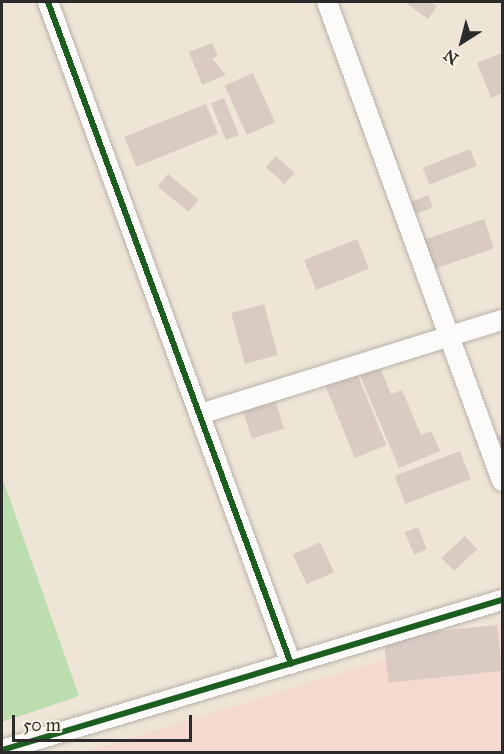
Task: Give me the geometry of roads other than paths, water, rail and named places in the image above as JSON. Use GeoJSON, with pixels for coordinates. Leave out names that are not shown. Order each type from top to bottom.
{"type":"FeatureCollection","features":[{"type":"Feature","properties":{"kind":"street"},"geometry":{"type":"LineString","coordinates":[[48,2],[291,664]]}},
{"type":"Feature","properties":{"kind":"street"},"geometry":{"type":"LineString","coordinates":[[327,2],[502,481]]}},
{"type":"Feature","properties":{"kind":"street"},"geometry":{"type":"LineString","coordinates":[[200,414],[502,320]]}},
{"type":"Feature","properties":{"kind":"street"},"geometry":{"type":"LineString","coordinates":[[2,750],[502,600]]}}]}
